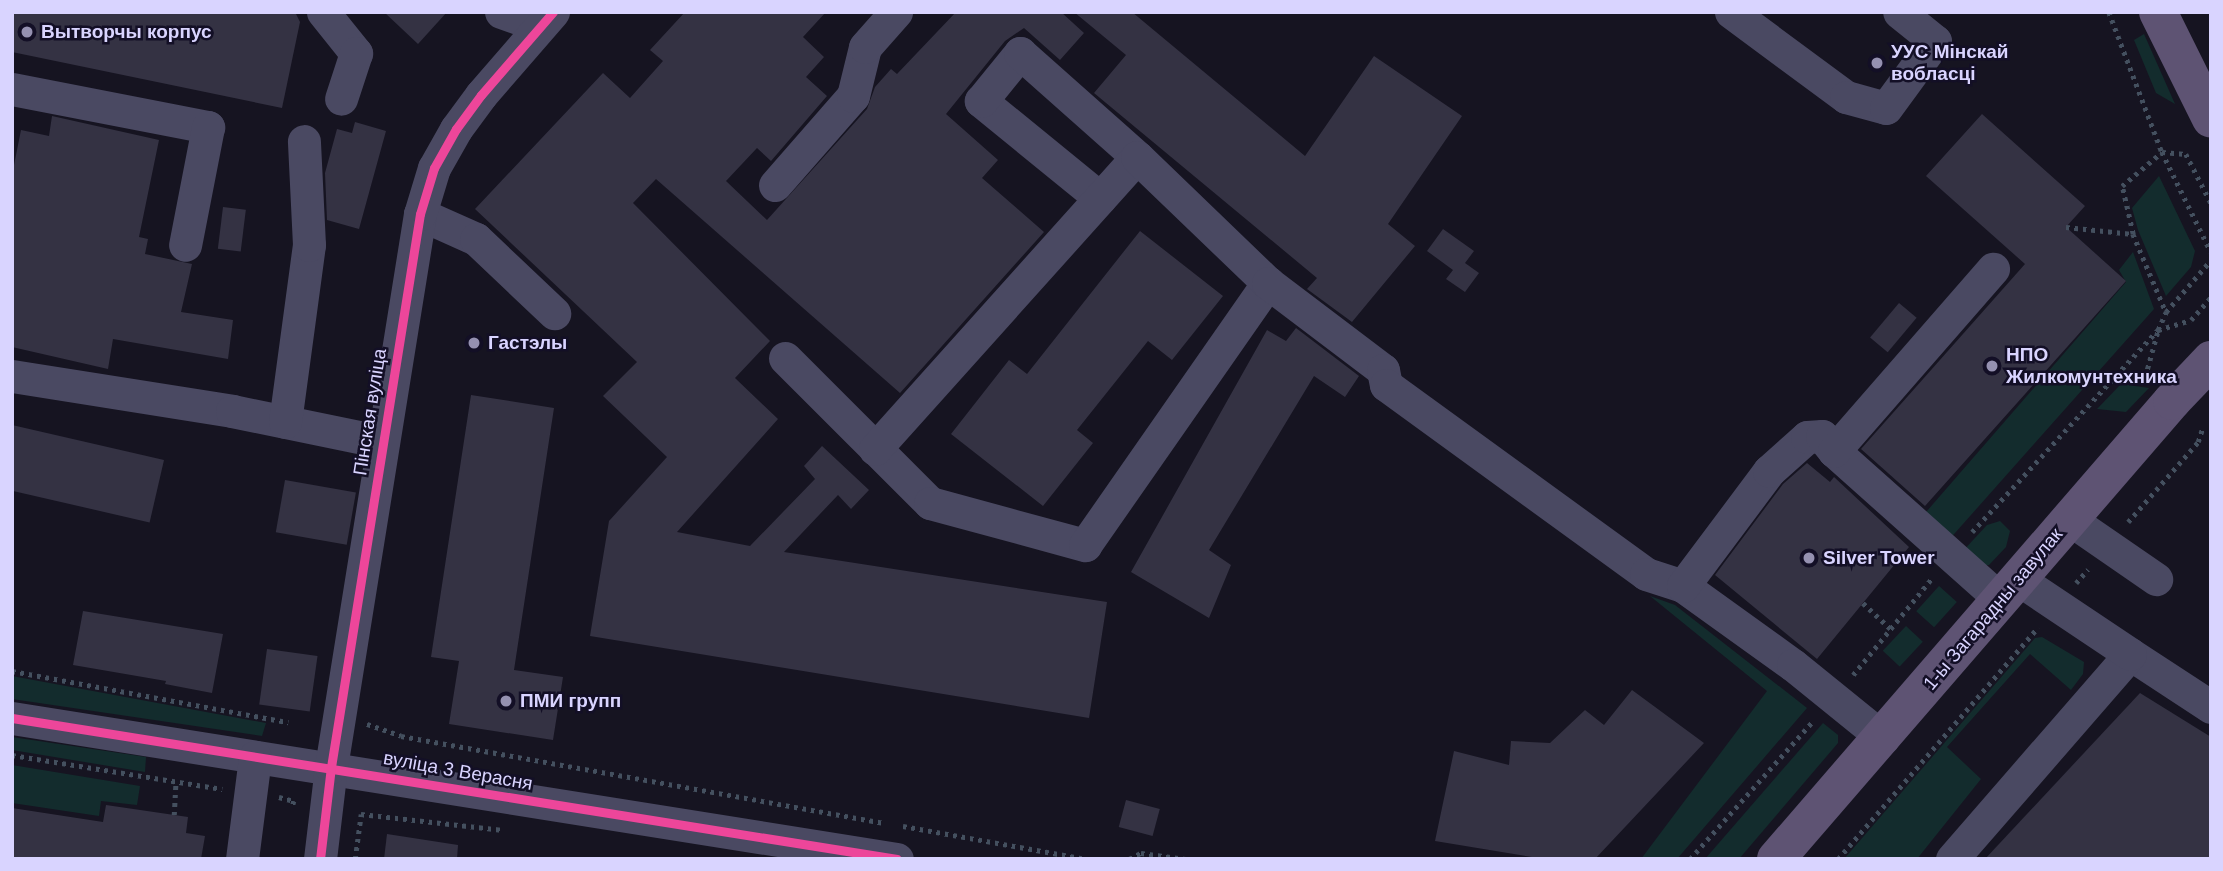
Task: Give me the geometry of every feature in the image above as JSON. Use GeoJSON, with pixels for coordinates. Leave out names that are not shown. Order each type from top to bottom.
{"type":"FeatureCollection","features":[{"type":"Feature","properties":{"kind":"main road"},"geometry":{"type":"LineString","coordinates":[[2158,12],[2211,119]]}},
{"type":"Feature","properties":{"kind":"main road","name":"1-ы Загарадны завулак"},"geometry":{"type":"LineString","coordinates":[[1776,859],[2069,519],[2156,387],[2211,360]]}},
{"type":"Feature","properties":{"kind":"main road"},"geometry":{"type":"LineString","coordinates":[[2156,387],[2211,381]]}},
{"type":"Feature","properties":{"kind":"street"},"geometry":{"type":"LineString","coordinates":[[323,12],[356,53],[341,99]]}},
{"type":"Feature","properties":{"kind":"street"},"geometry":{"type":"LineString","coordinates":[[501,12],[547,19]]}},
{"type":"Feature","properties":{"kind":"street"},"geometry":{"type":"LineString","coordinates":[[775,185],[853,96],[865,47],[896,12]]}},
{"type":"Feature","properties":{"kind":"street"},"geometry":{"type":"LineString","coordinates":[[1731,12],[1846,96],[1886,108],[1935,41],[1921,19]]}},
{"type":"Feature","properties":{"kind":"street","name":"Пінская вуліца"},"geometry":{"type":"LineString","coordinates":[[320,859],[331,767],[420,214],[434,168],[456,129],[547,19]]}},
{"type":"Feature","properties":{"kind":"street"},"geometry":{"type":"LineString","coordinates":[[1100,198],[981,101],[1020,53],[1137,157],[1268,283],[1383,370],[1386,385],[1646,573],[1683,586],[1793,665],[1883,738]]}},
{"type":"Feature","properties":{"kind":"street"},"geometry":{"type":"LineString","coordinates":[[12,89],[208,127],[185,245]]}},
{"type":"Feature","properties":{"kind":"street"},"geometry":{"type":"LineString","coordinates":[[285,422],[309,245],[304,141]]}},
{"type":"Feature","properties":{"kind":"street"},"geometry":{"type":"LineString","coordinates":[[875,449],[1137,157]]}},
{"type":"Feature","properties":{"kind":"street"},"geometry":{"type":"LineString","coordinates":[[420,214],[476,239],[554,313]]}},
{"type":"Feature","properties":{"kind":"street"},"geometry":{"type":"LineString","coordinates":[[1835,451],[1993,269]]}},
{"type":"Feature","properties":{"kind":"street"},"geometry":{"type":"LineString","coordinates":[[785,358],[930,503],[1085,545],[1268,283]]}},
{"type":"Feature","properties":{"kind":"street"},"geometry":{"type":"LineString","coordinates":[[12,376],[232,411],[383,442]]}},
{"type":"Feature","properties":{"kind":"street"},"geometry":{"type":"LineString","coordinates":[[1683,586],[1769,471],[1807,437],[1822,436],[1835,451],[2010,590],[2056,605],[2211,706]]}},
{"type":"Feature","properties":{"kind":"street"},"geometry":{"type":"LineString","coordinates":[[2069,519],[2156,579]]}},
{"type":"Feature","properties":{"kind":"street"},"geometry":{"type":"LineString","coordinates":[[1961,851],[2130,654]]}},
{"type":"Feature","properties":{"kind":"street","name":"вуліца 3 Верасня"},"geometry":{"type":"LineString","coordinates":[[12,718],[897,859]]}},
{"type":"Feature","properties":{"kind":"street"},"geometry":{"type":"LineString","coordinates":[[242,859],[255,757]]}},
{"type":"Feature","properties":{"kind":"path"},"geometry":{"type":"LineString","coordinates":[[2109,12],[2162,152],[2211,252]]}},
{"type":"Feature","properties":{"kind":"path"},"geometry":{"type":"LineString","coordinates":[[2166,312],[2133,234],[2122,186],[2162,152],[2186,154],[2211,203]]}},
{"type":"Feature","properties":{"kind":"path"},"geometry":{"type":"LineString","coordinates":[[2066,228],[2133,234]]}},
{"type":"Feature","properties":{"kind":"path"},"geometry":{"type":"LineString","coordinates":[[2119,373],[2156,387],[2158,330],[2190,320],[2211,297]]}},
{"type":"Feature","properties":{"kind":"path"},"geometry":{"type":"LineString","coordinates":[[1838,859],[2197,442],[2203,427]]}},
{"type":"Feature","properties":{"kind":"path"},"geometry":{"type":"LineString","coordinates":[[1863,603],[1891,629]]}},
{"type":"Feature","properties":{"kind":"path"},"geometry":{"type":"LineString","coordinates":[[12,671],[288,722]]}},
{"type":"Feature","properties":{"kind":"path"},"geometry":{"type":"LineString","coordinates":[[364,723],[401,736],[1086,859]]}},
{"type":"Feature","properties":{"kind":"path"},"geometry":{"type":"LineString","coordinates":[[12,755],[293,801],[292,813]]}},
{"type":"Feature","properties":{"kind":"path"},"geometry":{"type":"LineString","coordinates":[[174,815],[176,781]]}},
{"type":"Feature","properties":{"kind":"path"},"geometry":{"type":"LineString","coordinates":[[355,859],[360,814],[514,832]]}},
{"type":"Feature","properties":{"kind":"path"},"geometry":{"type":"LineString","coordinates":[[1129,859],[1141,853],[1185,859]]}},
{"type":"Feature","properties":{"kind":"green space"},"geometry":{"type":"Polygon","coordinates":[[[2144,34],[2175,104],[2156,93],[2134,40],[2144,34]]]}},
{"type":"Feature","properties":{"kind":"green space"},"geometry":{"type":"Polygon","coordinates":[[[2159,176],[2195,251],[2191,267],[2166,296],[2138,230],[2132,208],[2159,176]]]}},
{"type":"Feature","properties":{"kind":"green space"},"geometry":{"type":"Polygon","coordinates":[[[2133,252],[2154,309],[1947,542],[1920,519],[2126,282],[2119,270],[2133,252]]]}},
{"type":"Feature","properties":{"kind":"green space"},"geometry":{"type":"Polygon","coordinates":[[[2121,384],[2149,388],[2126,412],[2097,409],[2121,384]]]}},
{"type":"Feature","properties":{"kind":"green space"},"geometry":{"type":"Polygon","coordinates":[[[2000,521],[2010,531],[2006,547],[1989,565],[1975,565],[1961,553],[1987,525],[2000,521]]]}},
{"type":"Feature","properties":{"kind":"green space"},"geometry":{"type":"Polygon","coordinates":[[[1939,586],[1957,602],[1934,627],[1916,611],[1939,586]]]}},
{"type":"Feature","properties":{"kind":"green space"},"geometry":{"type":"Polygon","coordinates":[[[1650,596],[1675,605],[1807,708],[1677,859],[1641,859],[1767,691],[1650,596]]]}},
{"type":"Feature","properties":{"kind":"green space"},"geometry":{"type":"Polygon","coordinates":[[[1906,626],[1923,642],[1900,667],[1883,651],[1906,626]]]}},
{"type":"Feature","properties":{"kind":"green space"},"geometry":{"type":"Polygon","coordinates":[[[2042,637],[2084,662],[2083,674],[2071,690],[2030,654],[1947,747],[1981,779],[1917,859],[1844,859],[2035,638],[2042,637]]]}},
{"type":"Feature","properties":{"kind":"green space"},"geometry":{"type":"Polygon","coordinates":[[[12,676],[266,723],[262,736],[12,699],[12,676]]]}},
{"type":"Feature","properties":{"kind":"green space"},"geometry":{"type":"Polygon","coordinates":[[[1823,723],[1838,735],[1838,743],[1739,859],[1705,859],[1823,723]]]}},
{"type":"Feature","properties":{"kind":"green space"},"geometry":{"type":"Polygon","coordinates":[[[12,737],[146,757],[145,772],[12,750],[12,737]]]}},
{"type":"Feature","properties":{"kind":"green space"},"geometry":{"type":"Polygon","coordinates":[[[12,765],[140,786],[137,805],[101,801],[99,816],[12,803],[12,765]]]}},
{"type":"Feature","properties":{"kind":"building"},"geometry":{"type":"Polygon","coordinates":[[[12,12],[295,12],[300,22],[282,108],[12,52],[12,12]]]}},
{"type":"Feature","properties":{"kind":"building"},"geometry":{"type":"Polygon","coordinates":[[[384,12],[447,12],[418,44],[384,12]]]}},
{"type":"Feature","properties":{"kind":"building"},"geometry":{"type":"Polygon","coordinates":[[[685,12],[826,12],[803,37],[824,57],[806,77],[827,96],[771,161],[757,148],[726,181],[767,220],[867,109],[875,87],[891,69],[897,74],[956,12],[1061,12],[1084,33],[1060,60],[1024,28],[1005,41],[946,114],[998,160],[982,178],[1044,232],[900,393],[656,179],[633,203],[770,341],[735,378],[778,419],[677,532],[750,546],[815,479],[804,466],[822,446],[869,490],[851,509],[838,495],[784,552],[1107,602],[1089,718],[590,636],[609,521],[667,457],[603,396],[637,362],[475,209],[603,73],[630,98],[663,61],[650,50],[685,12]]]}},
{"type":"Feature","properties":{"kind":"building"},"geometry":{"type":"Polygon","coordinates":[[[1074,12],[1132,12],[1305,156],[1374,56],[1462,116],[1388,224],[1415,246],[1352,322],[1307,289],[1317,278],[1094,93],[1126,55],[1074,12]]]}},
{"type":"Feature","properties":{"kind":"building","name":"НПО Жилкомунтехника"},"geometry":{"type":"Polygon","coordinates":[[[1982,114],[2085,206],[2066,227],[2126,281],[1925,506],[1861,449],[2025,264],[1926,176],[1982,114]]]}},
{"type":"Feature","properties":{"kind":"building"},"geometry":{"type":"Polygon","coordinates":[[[52,116],[159,140],[139,237],[148,239],[145,254],[192,264],[181,312],[233,320],[228,359],[113,339],[108,369],[12,347],[12,175],[21,130],[49,136],[52,116]]]}},
{"type":"Feature","properties":{"kind":"building"},"geometry":{"type":"Polygon","coordinates":[[[355,122],[386,131],[359,229],[327,220],[325,173],[337,129],[352,133],[355,122]]]}},
{"type":"Feature","properties":{"kind":"building"},"geometry":{"type":"Polygon","coordinates":[[[223,207],[246,210],[241,251],[218,249],[223,207]]]}},
{"type":"Feature","properties":{"kind":"building"},"geometry":{"type":"Polygon","coordinates":[[[1443,229],[1474,251],[1465,263],[1479,273],[1465,292],[1446,279],[1453,270],[1427,251],[1443,229]]]}},
{"type":"Feature","properties":{"kind":"building"},"geometry":{"type":"Polygon","coordinates":[[[1140,231],[1223,296],[1172,360],[1148,341],[1077,430],[1093,443],[1043,506],[951,434],[1009,360],[1027,374],[1140,231]]]}},
{"type":"Feature","properties":{"kind":"building"},"geometry":{"type":"Polygon","coordinates":[[[1899,303],[1917,318],[1888,352],[1870,337],[1899,303]]]}},
{"type":"Feature","properties":{"kind":"building"},"geometry":{"type":"Polygon","coordinates":[[[1296,328],[1359,376],[1345,397],[1314,376],[1209,550],[1231,565],[1209,618],[1131,572],[1267,330],[1286,341],[1296,328]]]}},
{"type":"Feature","properties":{"kind":"building"},"geometry":{"type":"Polygon","coordinates":[[[471,395],[554,408],[514,670],[563,677],[553,740],[449,724],[459,661],[431,657],[471,395]]]}},
{"type":"Feature","properties":{"kind":"building"},"geometry":{"type":"Polygon","coordinates":[[[12,425],[164,460],[150,522],[12,491],[12,425]]]}},
{"type":"Feature","properties":{"kind":"building","name":"Silver Tower"},"geometry":{"type":"Polygon","coordinates":[[[1807,463],[1830,482],[1834,477],[1909,547],[1817,659],[1715,575],[1783,484],[1807,463]]]}},
{"type":"Feature","properties":{"kind":"building"},"geometry":{"type":"Polygon","coordinates":[[[285,480],[356,493],[347,545],[276,532],[285,480]]]}},
{"type":"Feature","properties":{"kind":"building"},"geometry":{"type":"Polygon","coordinates":[[[83,611],[223,634],[212,693],[165,684],[166,681],[73,665],[83,611]]]}},
{"type":"Feature","properties":{"kind":"building"},"geometry":{"type":"Polygon","coordinates":[[[267,649],[318,656],[310,712],[259,704],[267,649]]]}},
{"type":"Feature","properties":{"kind":"building"},"geometry":{"type":"Polygon","coordinates":[[[1632,690],[1704,743],[1595,859],[1544,859],[1435,841],[1454,751],[1509,765],[1511,741],[1550,743],[1585,710],[1604,725],[1632,690]]]}},
{"type":"Feature","properties":{"kind":"building"},"geometry":{"type":"Polygon","coordinates":[[[2140,693],[2211,737],[2211,859],[1985,859],[2140,693]]]}},
{"type":"Feature","properties":{"kind":"building"},"geometry":{"type":"Polygon","coordinates":[[[1126,800],[1160,809],[1153,836],[1119,827],[1126,800]]]}},
{"type":"Feature","properties":{"kind":"building"},"geometry":{"type":"Polygon","coordinates":[[[106,805],[188,817],[186,833],[205,836],[201,859],[12,859],[12,808],[103,822],[106,805]]]}},
{"type":"Feature","properties":{"kind":"building"},"geometry":{"type":"Polygon","coordinates":[[[387,834],[458,845],[457,859],[384,859],[387,834]]]}},
{"type":"Feature","properties":{"kind":"cycle path"},"geometry":{"type":"LineString","coordinates":[[320,859],[331,767],[420,214],[434,168],[456,129],[481,95],[553,12]]}},
{"type":"Feature","properties":{"kind":"cycle path"},"geometry":{"type":"LineString","coordinates":[[12,718],[897,859]]}},
{"type":"Feature","properties":{"kind":"place","name":"Вытворчы корпус"},"geometry":{"type":"Point","coordinates":[27,32]}},
{"type":"Feature","properties":{"kind":"place","name":"УУС Мінскай вобласці"},"geometry":{"type":"Point","coordinates":[1877,63]}},
{"type":"Feature","properties":{"kind":"place","name":"Гастэлы"},"geometry":{"type":"Point","coordinates":[474,343]}},
{"type":"Feature","properties":{"kind":"place","name":"НПО Жилкомунтехника"},"geometry":{"type":"Point","coordinates":[1992,366]}},
{"type":"Feature","properties":{"kind":"place","name":"Silver Tower"},"geometry":{"type":"Point","coordinates":[1809,558]}},
{"type":"Feature","properties":{"kind":"place","name":"ПМИ групп"},"geometry":{"type":"Point","coordinates":[506,701]}}]}
